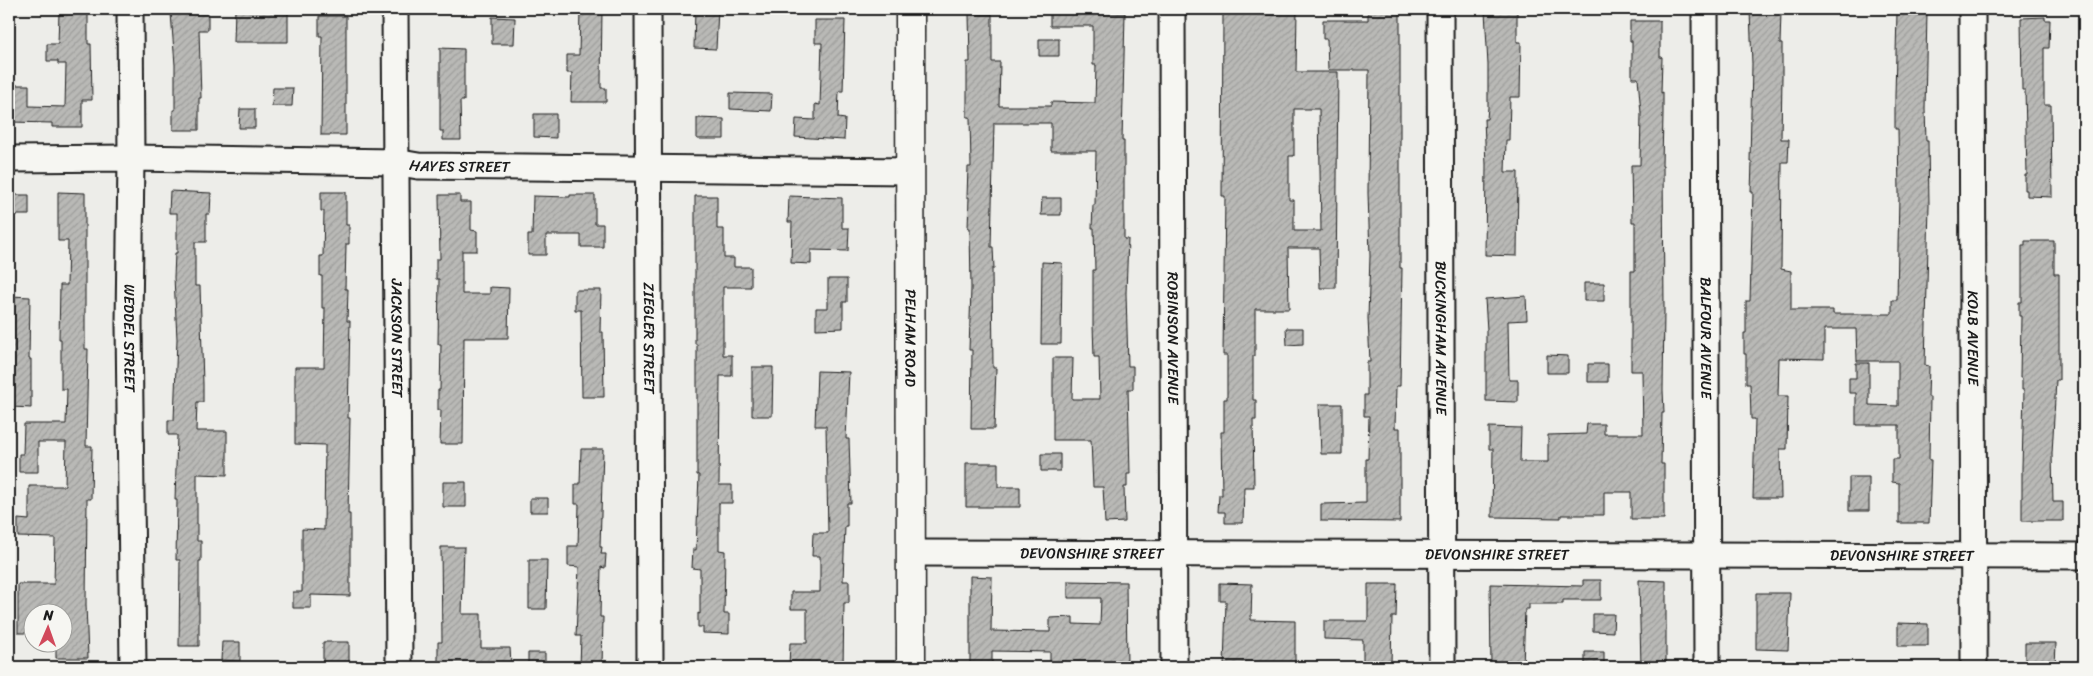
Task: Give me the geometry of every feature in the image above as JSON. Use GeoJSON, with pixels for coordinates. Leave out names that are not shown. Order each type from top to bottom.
{"type":"FeatureCollection","features":[{"type":"Feature","properties":{"kind":"main road","name":"PELHAM ROAD"},"geometry":{"type":"LineString","coordinates":[[910,9],[911,667]]}},
{"type":"Feature","properties":{"kind":"street","name":"WEDDEL STREET"},"geometry":{"type":"LineString","coordinates":[[130,9],[129,324],[133,667]]}},
{"type":"Feature","properties":{"kind":"street","name":"JACKSON STREET"},"geometry":{"type":"LineString","coordinates":[[395,9],[399,667]]}},
{"type":"Feature","properties":{"kind":"street","name":"ZIEGLER STREET"},"geometry":{"type":"LineString","coordinates":[[648,9],[650,667]]}},
{"type":"Feature","properties":{"kind":"street","name":"ROBINSON AVENUE"},"geometry":{"type":"LineString","coordinates":[[1172,9],[1174,667]]}},
{"type":"Feature","properties":{"kind":"street","name":"BUCKINGHAM AVENUE"},"geometry":{"type":"LineString","coordinates":[[1440,9],[1442,667]]}},
{"type":"Feature","properties":{"kind":"street","name":"BALFOUR AVENUE"},"geometry":{"type":"LineString","coordinates":[[1705,9],[1707,667]]}},
{"type":"Feature","properties":{"kind":"street","name":"KOLB AVENUE"},"geometry":{"type":"LineString","coordinates":[[1972,9],[1974,667]]}},
{"type":"Feature","properties":{"kind":"street","name":"HAYES STREET"},"geometry":{"type":"LineString","coordinates":[[9,159],[131,158],[395,162],[418,166],[648,170],[910,171]]}},
{"type":"Feature","properties":{"kind":"street","name":"DEVONSHIRE STREET"},"geometry":{"type":"LineString","coordinates":[[911,553],[1174,552],[1442,555],[2084,556]]}},
{"type":"Feature","properties":{"kind":"building"},"geometry":{"type":"Polygon","coordinates":[[[235,9],[288,9],[288,42],[234,42],[235,9]]]}},
{"type":"Feature","properties":{"kind":"building"},"geometry":{"type":"Polygon","coordinates":[[[580,9],[602,9],[601,88],[606,88],[606,102],[571,102],[572,73],[567,73],[567,55],[579,55],[580,9]]]}},
{"type":"Feature","properties":{"kind":"building"},"geometry":{"type":"Polygon","coordinates":[[[695,9],[718,9],[716,49],[694,48],[695,9]]]}},
{"type":"Feature","properties":{"kind":"building"},"geometry":{"type":"Polygon","coordinates":[[[1050,9],[1071,9],[1071,12],[1125,13],[1122,141],[1124,141],[1124,239],[1128,239],[1126,293],[1128,366],[1133,366],[1133,389],[1128,389],[1130,474],[1127,474],[1127,487],[1124,487],[1125,522],[1105,523],[1103,487],[1093,487],[1091,440],[1053,440],[1053,358],[1073,358],[1072,399],[1100,399],[1099,357],[1094,357],[1093,325],[1093,270],[1095,270],[1094,228],[1092,228],[1093,205],[1095,205],[1096,151],[1051,151],[1051,123],[994,123],[991,247],[993,247],[994,269],[992,269],[993,368],[996,368],[994,429],[971,429],[972,350],[969,350],[970,228],[968,228],[969,197],[967,197],[968,167],[971,167],[970,117],[967,117],[967,62],[970,62],[969,14],[992,14],[992,62],[1000,62],[999,106],[1051,106],[1051,102],[1095,103],[1096,65],[1093,65],[1093,26],[1050,26],[1050,9]]]}},
{"type":"Feature","properties":{"kind":"building"},"geometry":{"type":"Polygon","coordinates":[[[1277,9],[1297,9],[1296,72],[1338,72],[1336,288],[1320,288],[1319,248],[1288,248],[1289,309],[1255,309],[1255,356],[1253,356],[1253,400],[1256,400],[1256,420],[1253,420],[1254,487],[1244,487],[1243,523],[1225,523],[1225,512],[1218,512],[1219,495],[1222,495],[1221,432],[1224,432],[1224,399],[1227,399],[1227,355],[1223,355],[1225,196],[1222,196],[1223,14],[1277,15],[1277,9]],[[1294,109],[1294,156],[1289,156],[1289,200],[1294,200],[1294,231],[1321,231],[1319,109],[1294,109]]]}},
{"type":"Feature","properties":{"kind":"building"},"geometry":{"type":"Polygon","coordinates":[[[1368,10],[1400,11],[1400,268],[1402,268],[1400,386],[1396,386],[1395,428],[1400,428],[1400,522],[1321,521],[1321,504],[1366,503],[1366,459],[1368,459],[1369,416],[1364,416],[1364,395],[1367,395],[1367,362],[1370,362],[1368,318],[1370,256],[1368,193],[1369,70],[1328,70],[1327,39],[1323,39],[1323,20],[1368,20],[1368,10]]]}},
{"type":"Feature","properties":{"kind":"building"},"geometry":{"type":"Polygon","coordinates":[[[1485,11],[1517,11],[1517,42],[1521,42],[1520,97],[1510,97],[1509,140],[1506,140],[1505,172],[1518,172],[1517,256],[1485,255],[1486,165],[1484,119],[1487,119],[1488,107],[1488,65],[1485,11]]]}},
{"type":"Feature","properties":{"kind":"building"},"geometry":{"type":"Polygon","coordinates":[[[1750,11],[1781,12],[1781,139],[1789,139],[1788,162],[1782,162],[1781,269],[1791,271],[1791,310],[1833,310],[1833,314],[1892,314],[1892,300],[1897,300],[1899,194],[1898,129],[1895,129],[1895,95],[1897,12],[1927,12],[1925,109],[1926,141],[1928,141],[1929,205],[1925,365],[1929,366],[1928,397],[1930,397],[1929,523],[1899,523],[1899,483],[1892,482],[1892,459],[1899,459],[1899,425],[1856,425],[1856,393],[1849,393],[1849,378],[1856,378],[1856,363],[1869,363],[1869,405],[1898,406],[1898,361],[1857,361],[1856,329],[1824,329],[1824,359],[1779,358],[1778,396],[1788,396],[1787,449],[1780,449],[1781,498],[1753,498],[1755,419],[1751,419],[1750,384],[1746,384],[1746,354],[1744,354],[1746,301],[1750,301],[1753,192],[1751,192],[1752,162],[1750,162],[1752,64],[1750,11]]]}},
{"type":"Feature","properties":{"kind":"building"},"geometry":{"type":"Polygon","coordinates":[[[59,12],[88,13],[88,44],[91,44],[92,100],[82,100],[82,127],[52,127],[52,123],[11,122],[11,85],[29,85],[29,106],[65,107],[66,64],[58,64],[58,61],[47,61],[47,44],[58,44],[59,12]]]}},
{"type":"Feature","properties":{"kind":"building"},"geometry":{"type":"Polygon","coordinates":[[[171,13],[208,13],[208,30],[199,30],[201,98],[199,98],[199,130],[173,130],[175,65],[171,13]]]}},
{"type":"Feature","properties":{"kind":"building"},"geometry":{"type":"Polygon","coordinates":[[[319,16],[346,16],[346,135],[321,135],[322,36],[319,36],[319,16]]]}},
{"type":"Feature","properties":{"kind":"building"},"geometry":{"type":"Polygon","coordinates":[[[492,17],[515,18],[514,44],[492,44],[492,17]]]}},
{"type":"Feature","properties":{"kind":"building"},"geometry":{"type":"Polygon","coordinates":[[[2045,17],[2045,20],[2050,20],[2049,48],[2044,48],[2044,105],[2051,105],[2052,197],[2027,196],[2027,190],[2025,190],[2025,175],[2027,175],[2026,131],[2025,90],[2022,90],[2021,18],[2045,17]]]}},
{"type":"Feature","properties":{"kind":"building"},"geometry":{"type":"Polygon","coordinates":[[[815,20],[845,20],[843,91],[839,91],[838,118],[845,119],[844,140],[795,137],[796,119],[815,120],[815,104],[820,105],[822,43],[815,43],[815,20]]]}},
{"type":"Feature","properties":{"kind":"building"},"geometry":{"type":"Polygon","coordinates":[[[1630,21],[1660,21],[1661,93],[1663,92],[1664,310],[1664,413],[1662,413],[1661,464],[1664,464],[1664,519],[1631,519],[1631,492],[1604,492],[1604,515],[1561,515],[1561,518],[1492,517],[1493,449],[1489,449],[1489,427],[1521,428],[1520,462],[1548,462],[1548,435],[1586,434],[1587,424],[1604,424],[1604,434],[1643,434],[1642,371],[1631,371],[1631,271],[1635,271],[1635,222],[1632,222],[1631,165],[1640,165],[1641,113],[1638,78],[1632,78],[1630,21]]]}},
{"type":"Feature","properties":{"kind":"building"},"geometry":{"type":"Polygon","coordinates":[[[1039,39],[1059,39],[1059,56],[1039,56],[1039,39]]]}},
{"type":"Feature","properties":{"kind":"building"},"geometry":{"type":"Polygon","coordinates":[[[440,48],[464,49],[464,101],[460,101],[461,140],[443,140],[443,131],[440,131],[440,48]]]}},
{"type":"Feature","properties":{"kind":"building"},"geometry":{"type":"Polygon","coordinates":[[[273,88],[293,88],[292,106],[272,106],[273,88]]]}},
{"type":"Feature","properties":{"kind":"building"},"geometry":{"type":"Polygon","coordinates":[[[730,93],[772,94],[771,111],[730,109],[730,93]]]}},
{"type":"Feature","properties":{"kind":"building"},"geometry":{"type":"Polygon","coordinates":[[[240,109],[255,109],[255,128],[239,128],[240,109]]]}},
{"type":"Feature","properties":{"kind":"building"},"geometry":{"type":"Polygon","coordinates":[[[534,114],[556,114],[556,138],[534,137],[534,114]]]}},
{"type":"Feature","properties":{"kind":"building"},"geometry":{"type":"Polygon","coordinates":[[[697,118],[724,119],[724,139],[697,139],[697,118]]]}},
{"type":"Feature","properties":{"kind":"building"},"geometry":{"type":"Polygon","coordinates":[[[170,191],[211,193],[210,214],[206,214],[206,242],[195,242],[195,286],[200,286],[203,384],[203,402],[197,402],[196,431],[227,431],[227,475],[197,474],[197,541],[201,541],[201,561],[199,561],[199,646],[179,646],[180,560],[176,560],[177,500],[175,500],[177,435],[168,435],[168,420],[174,420],[177,339],[174,277],[175,253],[177,253],[177,213],[169,213],[170,191]]]}},
{"type":"Feature","properties":{"kind":"building"},"geometry":{"type":"Polygon","coordinates":[[[58,192],[85,193],[85,349],[88,349],[86,446],[92,446],[91,499],[87,499],[86,604],[88,658],[56,658],[56,654],[72,654],[72,604],[22,604],[22,633],[18,633],[18,584],[54,584],[55,538],[18,537],[18,519],[29,520],[29,486],[65,486],[66,442],[38,442],[38,472],[19,472],[19,454],[23,454],[24,424],[66,424],[67,389],[61,389],[61,339],[59,339],[60,285],[67,285],[68,241],[58,241],[58,192]]]}},
{"type":"Feature","properties":{"kind":"building"},"geometry":{"type":"Polygon","coordinates":[[[321,192],[346,192],[346,225],[349,225],[349,244],[346,244],[345,289],[348,289],[347,321],[350,321],[348,514],[350,514],[350,596],[311,595],[311,608],[293,608],[293,592],[302,592],[302,529],[324,530],[325,445],[295,444],[295,367],[324,367],[325,308],[322,308],[320,256],[323,256],[324,211],[321,211],[321,192]]]}},
{"type":"Feature","properties":{"kind":"building"},"geometry":{"type":"Polygon","coordinates":[[[10,195],[29,195],[29,215],[10,215],[10,195]]]}},
{"type":"Feature","properties":{"kind":"building"},"geometry":{"type":"Polygon","coordinates":[[[439,195],[460,195],[460,202],[471,202],[471,230],[477,231],[477,251],[462,251],[462,294],[490,294],[490,287],[509,288],[508,338],[464,338],[463,444],[440,444],[441,410],[438,410],[438,390],[440,390],[441,344],[438,344],[439,279],[436,279],[436,259],[440,259],[439,195]]]}},
{"type":"Feature","properties":{"kind":"building"},"geometry":{"type":"Polygon","coordinates":[[[570,195],[595,195],[595,224],[603,224],[603,247],[581,247],[581,235],[546,235],[546,255],[528,255],[528,235],[532,235],[533,196],[570,197],[570,195]]]}},
{"type":"Feature","properties":{"kind":"building"},"geometry":{"type":"Polygon","coordinates":[[[695,196],[717,196],[717,229],[724,229],[724,258],[734,258],[734,267],[751,267],[751,287],[723,287],[723,355],[732,355],[732,376],[720,376],[719,485],[732,485],[732,503],[719,503],[719,550],[725,551],[724,614],[729,614],[729,634],[703,633],[703,627],[698,627],[698,613],[700,614],[700,569],[692,568],[693,549],[696,550],[699,475],[697,475],[697,344],[695,344],[695,196]]]}},
{"type":"Feature","properties":{"kind":"building"},"geometry":{"type":"Polygon","coordinates":[[[789,196],[842,198],[842,228],[849,228],[848,251],[811,250],[811,264],[791,263],[792,222],[788,222],[789,196]]]}},
{"type":"Feature","properties":{"kind":"building"},"geometry":{"type":"Polygon","coordinates":[[[1042,198],[1061,198],[1061,215],[1041,215],[1042,198]]]}},
{"type":"Feature","properties":{"kind":"building"},"geometry":{"type":"Polygon","coordinates":[[[2025,241],[2054,241],[2054,274],[2059,274],[2059,380],[2056,380],[2052,454],[2053,502],[2063,502],[2063,521],[2022,521],[2024,390],[2022,390],[2022,378],[2020,378],[2021,316],[2019,316],[2019,302],[2022,302],[2022,245],[2025,245],[2025,241]]]}},
{"type":"Feature","properties":{"kind":"building"},"geometry":{"type":"Polygon","coordinates":[[[1042,262],[1062,263],[1061,344],[1041,344],[1042,262]]]}},
{"type":"Feature","properties":{"kind":"building"},"geometry":{"type":"Polygon","coordinates":[[[828,279],[847,279],[847,302],[843,302],[843,328],[816,329],[816,308],[828,308],[828,279]]]}},
{"type":"Feature","properties":{"kind":"building"},"geometry":{"type":"Polygon","coordinates":[[[1584,283],[1604,283],[1604,301],[1584,301],[1584,283]]]}},
{"type":"Feature","properties":{"kind":"building"},"geometry":{"type":"Polygon","coordinates":[[[575,290],[601,290],[600,332],[603,332],[604,397],[582,397],[581,310],[575,310],[575,290]]]}},
{"type":"Feature","properties":{"kind":"building"},"geometry":{"type":"Polygon","coordinates":[[[11,296],[30,297],[29,359],[31,359],[31,408],[12,407],[11,296]]]}},
{"type":"Feature","properties":{"kind":"building"},"geometry":{"type":"Polygon","coordinates":[[[1526,296],[1527,320],[1508,321],[1509,380],[1518,380],[1518,402],[1486,401],[1487,330],[1485,299],[1526,296]]]}},
{"type":"Feature","properties":{"kind":"building"},"geometry":{"type":"Polygon","coordinates":[[[1286,328],[1303,328],[1303,344],[1287,345],[1286,328]]]}},
{"type":"Feature","properties":{"kind":"building"},"geometry":{"type":"Polygon","coordinates":[[[1547,355],[1568,356],[1568,373],[1547,373],[1547,355]]]}},
{"type":"Feature","properties":{"kind":"building"},"geometry":{"type":"Polygon","coordinates":[[[1588,364],[1608,364],[1608,382],[1588,382],[1588,364]]]}},
{"type":"Feature","properties":{"kind":"building"},"geometry":{"type":"Polygon","coordinates":[[[752,367],[773,367],[772,416],[752,416],[752,367]]]}},
{"type":"Feature","properties":{"kind":"building"},"geometry":{"type":"Polygon","coordinates":[[[817,371],[849,372],[846,439],[849,439],[851,503],[847,503],[843,581],[849,581],[849,603],[844,603],[843,667],[789,666],[790,643],[807,643],[807,609],[791,609],[791,592],[820,592],[820,556],[812,556],[813,533],[828,533],[826,426],[815,426],[817,371]]]}},
{"type":"Feature","properties":{"kind":"building"},"geometry":{"type":"Polygon","coordinates":[[[1319,404],[1342,404],[1342,454],[1321,454],[1319,404]]]}},
{"type":"Feature","properties":{"kind":"building"},"geometry":{"type":"Polygon","coordinates":[[[581,449],[603,449],[600,547],[602,547],[601,554],[606,554],[605,568],[601,567],[602,667],[580,667],[581,636],[576,636],[579,567],[568,566],[568,546],[578,546],[579,504],[575,504],[575,484],[580,484],[581,449]]]}},
{"type":"Feature","properties":{"kind":"building"},"geometry":{"type":"Polygon","coordinates":[[[1041,454],[1060,454],[1060,471],[1041,471],[1041,454]]]}},
{"type":"Feature","properties":{"kind":"building"},"geometry":{"type":"Polygon","coordinates":[[[966,463],[998,463],[998,487],[1020,487],[1020,507],[966,507],[966,463]]]}},
{"type":"Feature","properties":{"kind":"building"},"geometry":{"type":"Polygon","coordinates":[[[1849,477],[1869,477],[1869,511],[1849,511],[1849,477]]]}},
{"type":"Feature","properties":{"kind":"building"},"geometry":{"type":"Polygon","coordinates":[[[443,482],[466,482],[466,507],[443,507],[443,482]]]}},
{"type":"Feature","properties":{"kind":"building"},"geometry":{"type":"Polygon","coordinates":[[[530,498],[548,498],[548,512],[530,512],[530,498]]]}},
{"type":"Feature","properties":{"kind":"building"},"geometry":{"type":"Polygon","coordinates":[[[441,547],[464,547],[462,614],[481,614],[481,648],[510,648],[511,664],[438,664],[438,642],[442,642],[441,547]]]}},
{"type":"Feature","properties":{"kind":"building"},"geometry":{"type":"Polygon","coordinates":[[[529,560],[547,560],[546,609],[529,609],[529,560]]]}},
{"type":"Feature","properties":{"kind":"building"},"geometry":{"type":"Polygon","coordinates":[[[970,576],[992,577],[991,631],[1050,632],[1050,618],[1073,617],[1073,624],[1100,625],[1101,598],[1068,598],[1068,581],[1126,582],[1127,667],[1050,664],[1050,652],[992,651],[992,667],[970,667],[970,576]]]}},
{"type":"Feature","properties":{"kind":"building"},"geometry":{"type":"Polygon","coordinates":[[[1583,580],[1601,580],[1601,600],[1563,600],[1563,604],[1529,604],[1529,609],[1525,609],[1523,667],[1491,667],[1490,584],[1583,586],[1583,580]]]}},
{"type":"Feature","properties":{"kind":"building"},"geometry":{"type":"Polygon","coordinates":[[[1639,580],[1666,581],[1666,667],[1641,667],[1639,580]]]}},
{"type":"Feature","properties":{"kind":"building"},"geometry":{"type":"Polygon","coordinates":[[[1220,583],[1252,584],[1251,620],[1295,621],[1295,667],[1224,667],[1226,601],[1220,601],[1220,583]]]}},
{"type":"Feature","properties":{"kind":"building"},"geometry":{"type":"Polygon","coordinates":[[[1368,584],[1397,584],[1396,617],[1392,617],[1391,665],[1363,665],[1363,640],[1324,639],[1324,621],[1368,621],[1368,584]]]}},
{"type":"Feature","properties":{"kind":"building"},"geometry":{"type":"Polygon","coordinates":[[[1756,593],[1790,593],[1788,650],[1756,649],[1756,593]]]}},
{"type":"Feature","properties":{"kind":"building"},"geometry":{"type":"Polygon","coordinates":[[[1593,614],[1614,614],[1613,632],[1593,631],[1593,614]]]}},
{"type":"Feature","properties":{"kind":"building"},"geometry":{"type":"Polygon","coordinates":[[[1898,623],[1928,624],[1928,646],[1898,646],[1898,623]]]}},
{"type":"Feature","properties":{"kind":"building"},"geometry":{"type":"Polygon","coordinates":[[[222,642],[240,642],[240,661],[221,660],[222,642]]]}},
{"type":"Feature","properties":{"kind":"building"},"geometry":{"type":"Polygon","coordinates":[[[323,642],[349,642],[349,662],[323,662],[323,642]]]}},
{"type":"Feature","properties":{"kind":"building"},"geometry":{"type":"Polygon","coordinates":[[[2025,643],[2056,643],[2055,666],[2025,665],[2025,643]]]}},
{"type":"Feature","properties":{"kind":"building"},"geometry":{"type":"Polygon","coordinates":[[[1585,652],[1604,652],[1604,667],[1585,667],[1585,652]]]}},
{"type":"Feature","properties":{"kind":"building"},"geometry":{"type":"Polygon","coordinates":[[[528,653],[545,653],[545,667],[528,667],[528,653]]]}}]}
